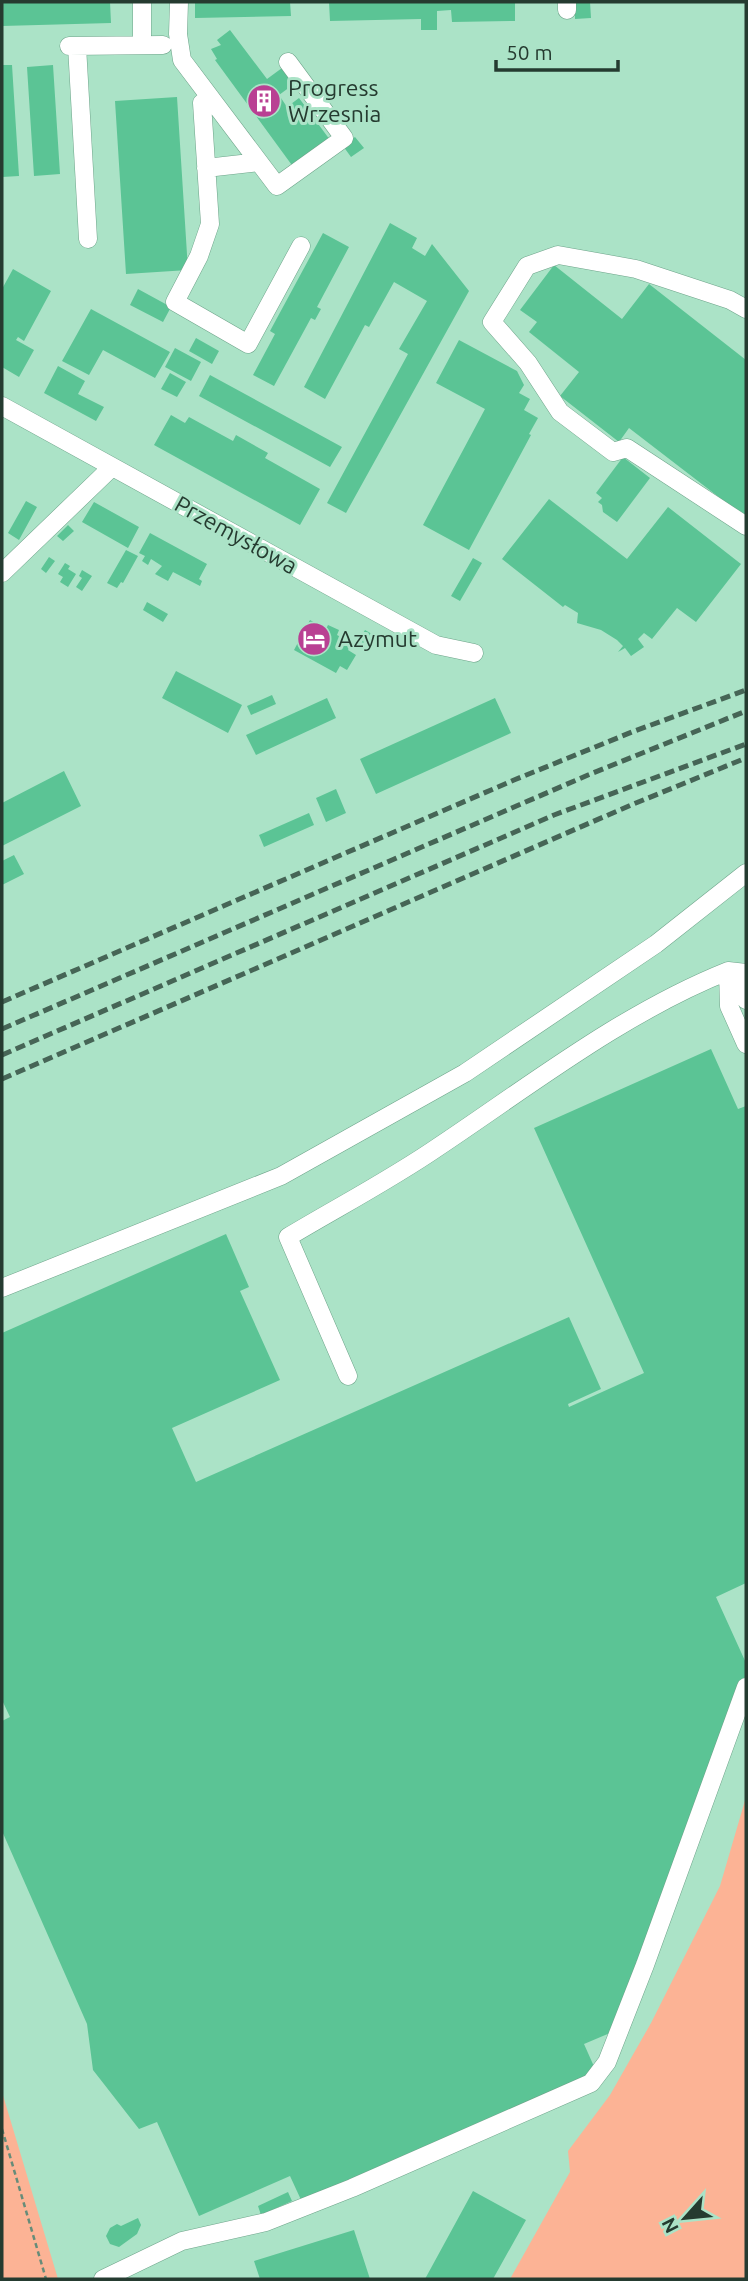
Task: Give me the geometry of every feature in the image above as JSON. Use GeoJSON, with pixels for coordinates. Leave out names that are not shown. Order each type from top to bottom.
{"type":"FeatureCollection","features":[{"type":"Feature","properties":{"kind":"street"},"geometry":{"type":"LineString","coordinates":[[142,2],[142,45]]}},
{"type":"Feature","properties":{"kind":"street"},"geometry":{"type":"LineString","coordinates":[[179,2],[178,34],[182,60],[277,186],[344,138],[288,62]]}},
{"type":"Feature","properties":{"kind":"street"},"geometry":{"type":"LineString","coordinates":[[88,239],[72,46],[163,45]]}},
{"type":"Feature","properties":{"kind":"street"},"geometry":{"type":"LineString","coordinates":[[210,97],[202,103],[210,224],[199,256],[175,302],[248,344],[301,246]]}},
{"type":"Feature","properties":{"kind":"street"},"geometry":{"type":"LineString","coordinates":[[206,168],[259,162]]}},
{"type":"Feature","properties":{"kind":"street"},"geometry":{"type":"LineString","coordinates":[[746,309],[730,300],[636,269],[558,254],[527,266],[492,322],[528,363],[560,412],[613,452],[627,448],[746,526]]}},
{"type":"Feature","properties":{"kind":"street","name":"Przemysłowa"},"geometry":{"type":"LineString","coordinates":[[2,406],[436,645],[474,653]]}},
{"type":"Feature","properties":{"kind":"street"},"geometry":{"type":"LineString","coordinates":[[2,573],[112,467]]}},
{"type":"Feature","properties":{"kind":"street"},"geometry":{"type":"LineString","coordinates":[[2,1288],[281,1176],[465,1073],[656,944],[746,873]]}},
{"type":"Feature","properties":{"kind":"street"},"geometry":{"type":"LineString","coordinates":[[728,971],[746,1000]]}},
{"type":"Feature","properties":{"kind":"street"},"geometry":{"type":"LineString","coordinates":[[728,971],[729,1006],[746,1044]]}},
{"type":"Feature","properties":{"kind":"street"},"geometry":{"type":"LineString","coordinates":[[348,1376],[288,1237],[434,1150],[579,1052],[662,1000],[728,971],[746,973]]}},
{"type":"Feature","properties":{"kind":"street"},"geometry":{"type":"LineString","coordinates":[[103,2279],[182,2241],[266,2222],[352,2188],[591,2082],[607,2062],[746,1687]]}},
{"type":"Feature","properties":{"kind":"path"},"geometry":{"type":"LineString","coordinates":[[2,2129],[46,2279]]}},
{"type":"Feature","properties":{"kind":"shaded area"},"geometry":{"type":"Polygon","coordinates":[[[746,1797],[746,2279],[510,2279],[570,2172],[568,2151],[610,2095],[651,2023],[720,1886],[746,1797]]]}},
{"type":"Feature","properties":{"kind":"shaded area"},"geometry":{"type":"Polygon","coordinates":[[[2,2092],[58,2279],[2,2279],[2,2092]]]}},
{"type":"Feature","properties":{"kind":"building"},"geometry":{"type":"Polygon","coordinates":[[[2,2],[110,2],[111,23],[2,26],[2,2]]]}},
{"type":"Feature","properties":{"kind":"building"},"geometry":{"type":"Polygon","coordinates":[[[195,2],[290,2],[291,16],[195,18],[195,2]]]}},
{"type":"Feature","properties":{"kind":"building"},"geometry":{"type":"Polygon","coordinates":[[[329,2],[515,2],[515,21],[452,22],[451,10],[437,11],[437,30],[421,30],[421,19],[330,21],[329,2]]]}},
{"type":"Feature","properties":{"kind":"building"},"geometry":{"type":"Polygon","coordinates":[[[575,2],[590,2],[591,18],[575,19],[575,2]]]}},
{"type":"Feature","properties":{"kind":"building","name":"Progress Wrzesnia"},"geometry":{"type":"Polygon","coordinates":[[[230,30],[267,79],[282,68],[294,84],[279,95],[287,107],[299,98],[330,140],[294,168],[215,60],[217,59],[211,49],[221,45],[217,40],[230,30]]]}},
{"type":"Feature","properties":{"kind":"building"},"geometry":{"type":"Polygon","coordinates":[[[2,65],[12,65],[19,176],[2,177],[2,65]]]}},
{"type":"Feature","properties":{"kind":"building"},"geometry":{"type":"Polygon","coordinates":[[[53,65],[60,174],[34,176],[27,67],[53,65]]]}},
{"type":"Feature","properties":{"kind":"building"},"geometry":{"type":"Polygon","coordinates":[[[177,97],[188,270],[126,274],[115,101],[177,97]]]}},
{"type":"Feature","properties":{"kind":"building"},"geometry":{"type":"Polygon","coordinates":[[[355,137],[364,148],[351,157],[343,146],[355,137]]]}},
{"type":"Feature","properties":{"kind":"building"},"geometry":{"type":"Polygon","coordinates":[[[390,223],[417,238],[412,248],[425,256],[432,244],[469,291],[346,513],[327,503],[408,354],[399,349],[427,301],[394,282],[369,327],[365,325],[325,399],[304,387],[390,223]]]}},
{"type":"Feature","properties":{"kind":"building"},"geometry":{"type":"Polygon","coordinates":[[[323,233],[349,247],[317,307],[321,309],[315,320],[311,318],[274,386],[253,375],[275,334],[270,331],[323,233]]]}},
{"type":"Feature","properties":{"kind":"building"},"geometry":{"type":"Polygon","coordinates":[[[554,265],[622,319],[649,284],[746,360],[746,518],[629,428],[619,442],[560,396],[579,372],[529,332],[537,322],[520,310],[554,265]]]}},
{"type":"Feature","properties":{"kind":"building"},"geometry":{"type":"Polygon","coordinates":[[[13,269],[51,291],[24,341],[18,337],[16,340],[34,350],[19,377],[2,367],[2,289],[13,269]]]}},
{"type":"Feature","properties":{"kind":"building"},"geometry":{"type":"Polygon","coordinates":[[[138,289],[171,307],[163,322],[130,305],[138,289]]]}},
{"type":"Feature","properties":{"kind":"building"},"geometry":{"type":"Polygon","coordinates":[[[91,309],[170,352],[155,378],[103,350],[89,375],[62,361],[91,309]]]}},
{"type":"Feature","properties":{"kind":"building"},"geometry":{"type":"Polygon","coordinates":[[[196,338],[219,351],[212,364],[189,351],[196,338]]]}},
{"type":"Feature","properties":{"kind":"building"},"geometry":{"type":"Polygon","coordinates":[[[459,340],[517,371],[524,385],[519,393],[530,399],[524,410],[538,418],[469,550],[423,525],[485,409],[436,383],[459,340]]]}},
{"type":"Feature","properties":{"kind":"building"},"geometry":{"type":"Polygon","coordinates":[[[175,348],[201,362],[191,381],[165,367],[175,348]]]}},
{"type":"Feature","properties":{"kind":"building"},"geometry":{"type":"Polygon","coordinates":[[[58,366],[85,381],[78,394],[104,407],[96,421],[44,393],[58,366]]]}},
{"type":"Feature","properties":{"kind":"building"},"geometry":{"type":"Polygon","coordinates":[[[170,373],[186,382],[177,397],[161,389],[170,373]]]}},
{"type":"Feature","properties":{"kind":"building"},"geometry":{"type":"Polygon","coordinates":[[[210,375],[342,447],[330,467],[199,396],[210,375]]]}},
{"type":"Feature","properties":{"kind":"building"},"geometry":{"type":"Polygon","coordinates":[[[171,415],[185,423],[189,417],[233,441],[236,435],[268,453],[265,458],[320,489],[300,525],[154,445],[171,415]]]}},
{"type":"Feature","properties":{"kind":"building"},"geometry":{"type":"Polygon","coordinates":[[[623,457],[650,478],[617,522],[603,512],[602,505],[598,502],[602,498],[596,493],[623,457]]]}},
{"type":"Feature","properties":{"kind":"building"},"geometry":{"type":"Polygon","coordinates":[[[549,499],[627,559],[668,507],[741,564],[696,622],[677,608],[652,639],[644,633],[638,639],[644,647],[631,656],[625,648],[618,652],[623,646],[617,640],[601,630],[577,623],[578,613],[565,605],[563,607],[502,559],[549,499]]]}},
{"type":"Feature","properties":{"kind":"building"},"geometry":{"type":"Polygon","coordinates":[[[26,501],[37,507],[19,540],[8,533],[26,501]]]}},
{"type":"Feature","properties":{"kind":"building"},"geometry":{"type":"Polygon","coordinates":[[[94,502],[139,527],[128,548],[82,522],[94,502]]]}},
{"type":"Feature","properties":{"kind":"building"},"geometry":{"type":"Polygon","coordinates":[[[68,525],[74,531],[63,541],[57,536],[68,525]]]}},
{"type":"Feature","properties":{"kind":"building"},"geometry":{"type":"Polygon","coordinates":[[[150,533],[207,564],[199,579],[202,581],[200,586],[173,572],[168,581],[155,574],[162,566],[151,559],[148,565],[142,561],[145,556],[139,553],[150,533]]]}},
{"type":"Feature","properties":{"kind":"building"},"geometry":{"type":"Polygon","coordinates":[[[126,550],[138,556],[123,583],[117,588],[107,583],[126,550]]]}},
{"type":"Feature","properties":{"kind":"building"},"geometry":{"type":"Polygon","coordinates":[[[49,557],[55,561],[46,573],[41,569],[49,557]]]}},
{"type":"Feature","properties":{"kind":"building"},"geometry":{"type":"Polygon","coordinates":[[[473,558],[482,563],[460,601],[451,596],[473,558]]]}},
{"type":"Feature","properties":{"kind":"building"},"geometry":{"type":"Polygon","coordinates":[[[65,563],[70,566],[68,569],[76,574],[68,587],[60,582],[63,577],[58,574],[65,563]]]}},
{"type":"Feature","properties":{"kind":"building"},"geometry":{"type":"Polygon","coordinates":[[[82,570],[92,576],[82,591],[76,587],[82,578],[79,576],[82,570]]]}},
{"type":"Feature","properties":{"kind":"building"},"geometry":{"type":"Polygon","coordinates":[[[147,602],[168,614],[163,622],[143,610],[147,602]]]}},
{"type":"Feature","properties":{"kind":"building"},"geometry":{"type":"Polygon","coordinates":[[[310,620],[326,629],[328,625],[339,630],[337,635],[352,643],[348,650],[356,655],[347,670],[340,666],[336,673],[294,650],[310,620]]]}},
{"type":"Feature","properties":{"kind":"building"},"geometry":{"type":"Polygon","coordinates":[[[365,630],[372,634],[364,646],[358,642],[365,630]]]}},
{"type":"Feature","properties":{"kind":"building"},"geometry":{"type":"Polygon","coordinates":[[[176,671],[242,705],[228,733],[162,698],[176,671]]]}},
{"type":"Feature","properties":{"kind":"building"},"geometry":{"type":"Polygon","coordinates":[[[272,695],[276,704],[251,715],[247,706],[272,695]]]}},
{"type":"Feature","properties":{"kind":"building"},"geometry":{"type":"Polygon","coordinates":[[[327,698],[336,718],[256,755],[246,735],[327,698]]]}},
{"type":"Feature","properties":{"kind":"building"},"geometry":{"type":"Polygon","coordinates":[[[495,698],[511,733],[376,794],[360,759],[495,698]]]}},
{"type":"Feature","properties":{"kind":"building"},"geometry":{"type":"Polygon","coordinates":[[[64,771],[81,806],[2,846],[2,803],[64,771]]]}},
{"type":"Feature","properties":{"kind":"building"},"geometry":{"type":"Polygon","coordinates":[[[336,789],[346,813],[326,822],[316,798],[336,789]]]}},
{"type":"Feature","properties":{"kind":"building"},"geometry":{"type":"Polygon","coordinates":[[[309,813],[314,825],[264,847],[259,835],[309,813]]]}},
{"type":"Feature","properties":{"kind":"building"},"geometry":{"type":"Polygon","coordinates":[[[14,855],[24,874],[2,885],[2,861],[14,855]]]}},
{"type":"Feature","properties":{"kind":"building"},"geometry":{"type":"Polygon","coordinates":[[[711,1049],[738,1109],[746,1106],[746,1583],[716,1597],[746,1663],[746,1674],[610,2033],[584,2044],[596,2071],[302,2202],[290,2176],[199,2216],[157,2122],[139,2129],[93,2070],[87,2024],[2,1831],[2,1721],[10,1717],[2,1700],[2,1333],[226,1234],[249,1287],[240,1291],[280,1380],[172,1428],[196,1482],[569,1317],[601,1389],[568,1404],[569,1407],[644,1373],[534,1128],[711,1049]]]}},
{"type":"Feature","properties":{"kind":"building"},"geometry":{"type":"Polygon","coordinates":[[[473,2191],[526,2220],[493,2279],[425,2279],[473,2191]]]}},
{"type":"Feature","properties":{"kind":"building"},"geometry":{"type":"Polygon","coordinates":[[[288,2192],[292,2201],[261,2215],[258,2206],[288,2192]]]}},
{"type":"Feature","properties":{"kind":"building"},"geometry":{"type":"Polygon","coordinates":[[[138,2218],[141,2225],[137,2234],[119,2247],[110,2244],[106,2236],[110,2228],[138,2218]]]}},
{"type":"Feature","properties":{"kind":"building"},"geometry":{"type":"Polygon","coordinates":[[[354,2230],[370,2279],[260,2279],[254,2261],[354,2230]]]}},
{"type":"Feature","properties":{"kind":"railway"},"geometry":{"type":"LineString","coordinates":[[2,1002],[514,780],[746,690]]}},
{"type":"Feature","properties":{"kind":"railway"},"geometry":{"type":"LineString","coordinates":[[2,1029],[588,775],[746,711]]}},
{"type":"Feature","properties":{"kind":"railway"},"geometry":{"type":"LineString","coordinates":[[2,1055],[554,815],[746,744]]}},
{"type":"Feature","properties":{"kind":"railway"},"geometry":{"type":"LineString","coordinates":[[2,1079],[631,805],[746,758]]}},
{"type":"Feature","properties":{"kind":"place","name":"Progress Wrzesnia"},"geometry":{"type":"Point","coordinates":[264,101]}},
{"type":"Feature","properties":{"kind":"place","name":"Azymut"},"geometry":{"type":"Point","coordinates":[314,639]}}]}
